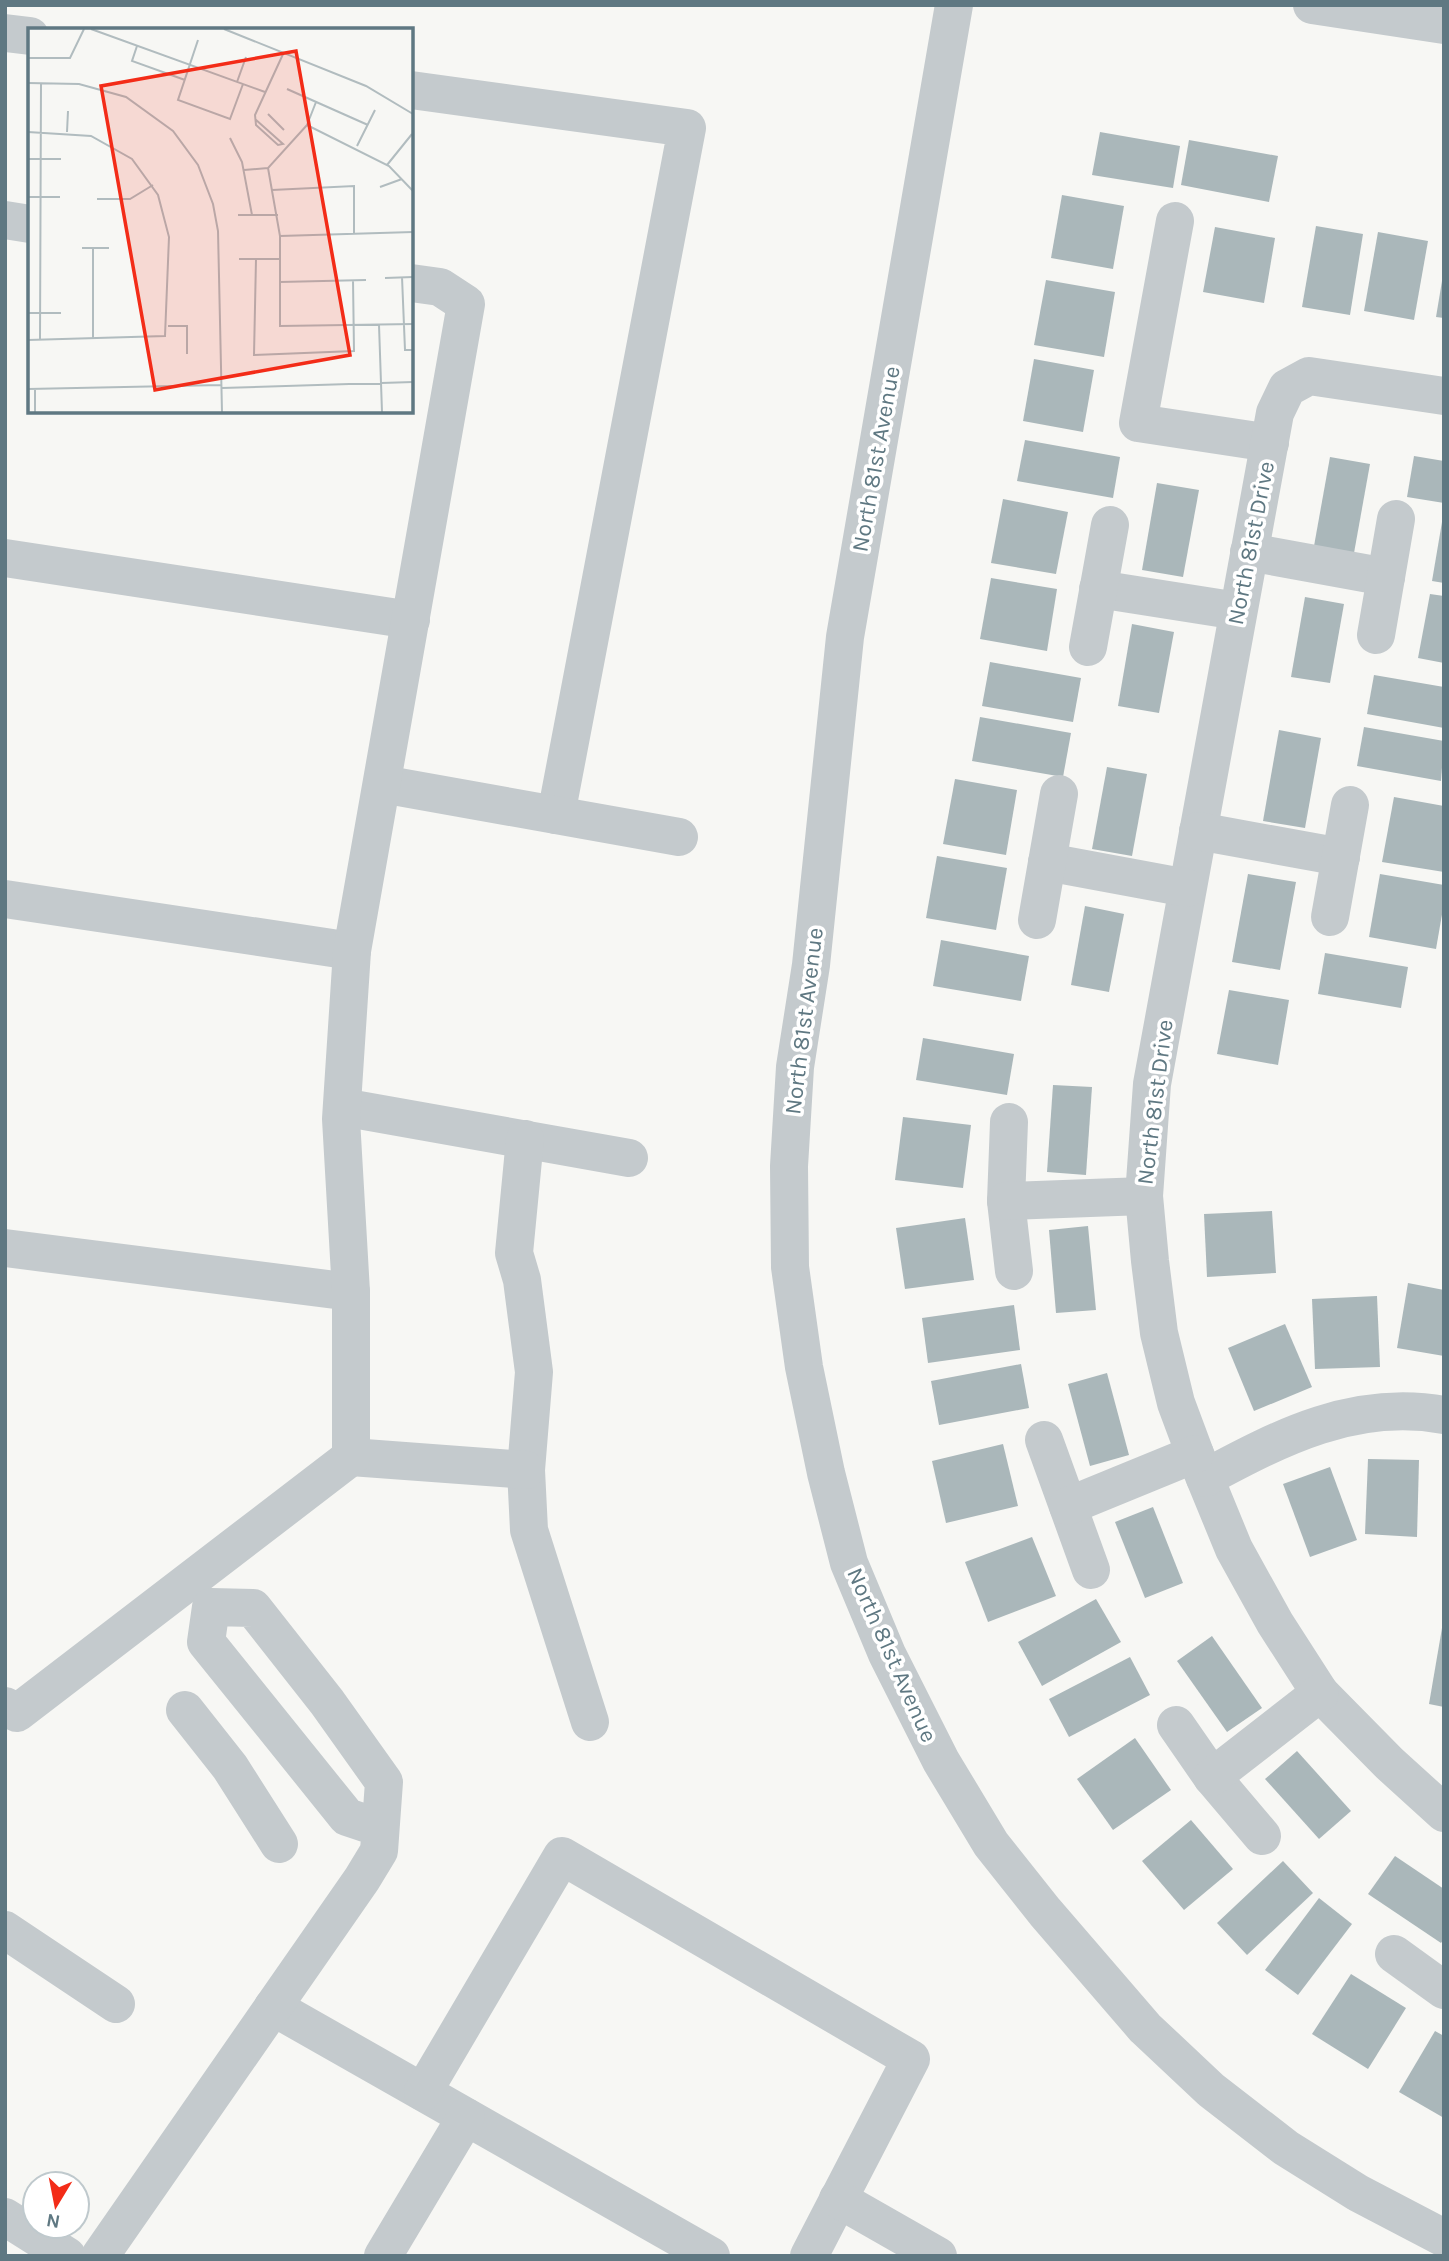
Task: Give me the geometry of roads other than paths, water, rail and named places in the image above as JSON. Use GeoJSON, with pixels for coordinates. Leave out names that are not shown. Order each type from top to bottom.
{"type":"FeatureCollection","features":[{"type":"Feature","properties":{"kind":"street","name":"North 81st Avenue"},"geometry":{"type":"LineString","coordinates":[[954,5],[845,637],[812,953],[795,1067],[789,1166],[790,1267],[804,1367],[826,1473],[849,1563],[887,1654],[941,1760],[991,1844],[1094,1970],[1146,2028],[1210,2090],[1286,2148],[1358,2193],[1444,2238]]}},
{"type":"Feature","properties":{"kind":"street"},"geometry":{"type":"LineString","coordinates":[[1312,5],[1444,25]]}},
{"type":"Feature","properties":{"kind":"street"},"geometry":{"type":"LineString","coordinates":[[5,33],[28,36]]}},
{"type":"Feature","properties":{"kind":"street"},"geometry":{"type":"LineString","coordinates":[[413,90],[687,128],[556,815]]}},
{"type":"Feature","properties":{"kind":"street"},"geometry":{"type":"LineString","coordinates":[[5,220],[28,224]]}},
{"type":"Feature","properties":{"kind":"street"},"geometry":{"type":"LineString","coordinates":[[1175,221],[1138,423],[1270,443]]}},
{"type":"Feature","properties":{"kind":"street"},"geometry":{"type":"LineString","coordinates":[[351,1457],[351,1292],[341,1119],[352,951],[466,304],[440,287],[413,283]]}},
{"type":"Feature","properties":{"kind":"street","name":"North 81st Drive"},"geometry":{"type":"LineString","coordinates":[[1444,396],[1309,376],[1287,388],[1275,413],[1152,1084],[1144,1196],[1158,1333],[1176,1403],[1234,1549],[1275,1623],[1320,1693],[1389,1763],[1444,1813]]}},
{"type":"Feature","properties":{"kind":"street"},"geometry":{"type":"LineString","coordinates":[[1376,635],[1396,519]]}},
{"type":"Feature","properties":{"kind":"street"},"geometry":{"type":"LineString","coordinates":[[1088,647],[1110,525]]}},
{"type":"Feature","properties":{"kind":"street"},"geometry":{"type":"LineString","coordinates":[[1250,552],[1386,576]]}},
{"type":"Feature","properties":{"kind":"street"},"geometry":{"type":"LineString","coordinates":[[5,558],[411,620]]}},
{"type":"Feature","properties":{"kind":"street"},"geometry":{"type":"LineString","coordinates":[[1098,589],[1238,611]]}},
{"type":"Feature","properties":{"kind":"street"},"geometry":{"type":"LineString","coordinates":[[382,784],[679,837]]}},
{"type":"Feature","properties":{"kind":"street"},"geometry":{"type":"LineString","coordinates":[[1037,920],[1059,794]]}},
{"type":"Feature","properties":{"kind":"street"},"geometry":{"type":"LineString","coordinates":[[1330,917],[1350,805]]}},
{"type":"Feature","properties":{"kind":"street"},"geometry":{"type":"LineString","coordinates":[[1198,831],[1341,857]]}},
{"type":"Feature","properties":{"kind":"street"},"geometry":{"type":"LineString","coordinates":[[1047,862],[1187,888]]}},
{"type":"Feature","properties":{"kind":"street"},"geometry":{"type":"LineString","coordinates":[[5,900],[352,951]]}},
{"type":"Feature","properties":{"kind":"street"},"geometry":{"type":"LineString","coordinates":[[342,1107],[629,1157]]}},
{"type":"Feature","properties":{"kind":"street"},"geometry":{"type":"LineString","coordinates":[[1009,1122],[1006,1201],[1014,1271]]}},
{"type":"Feature","properties":{"kind":"street"},"geometry":{"type":"LineString","coordinates":[[526,1139],[514,1253],[523,1280],[534,1372],[526,1469],[529,1530],[590,1722]]}},
{"type":"Feature","properties":{"kind":"street"},"geometry":{"type":"LineString","coordinates":[[1006,1201],[1144,1196]]}},
{"type":"Feature","properties":{"kind":"street"},"geometry":{"type":"LineString","coordinates":[[5,1248],[351,1292]]}},
{"type":"Feature","properties":{"kind":"street"},"geometry":{"type":"LineString","coordinates":[[1068,1506],[1267,1445],[1336,1419],[1386,1410],[1444,1415]]}},
{"type":"Feature","properties":{"kind":"street"},"geometry":{"type":"LineString","coordinates":[[1044,1440],[1091,1570]]}},
{"type":"Feature","properties":{"kind":"street"},"geometry":{"type":"LineString","coordinates":[[9,1717],[201,1593],[351,1457],[526,1469]]}},
{"type":"Feature","properties":{"kind":"street"},"geometry":{"type":"LineString","coordinates":[[100,2256],[379,1851],[384,1783],[327,1702],[253,1608],[201,1593]]}},
{"type":"Feature","properties":{"kind":"street"},"geometry":{"type":"LineString","coordinates":[[201,1593],[206,1642],[347,1816],[380,1828]]}},
{"type":"Feature","properties":{"kind":"street"},"geometry":{"type":"LineString","coordinates":[[1213,1777],[1320,1693]]}},
{"type":"Feature","properties":{"kind":"street"},"geometry":{"type":"LineString","coordinates":[[230,1767],[327,1702]]}},
{"type":"Feature","properties":{"kind":"street"},"geometry":{"type":"LineString","coordinates":[[185,1710],[230,1767],[279,1844]]}},
{"type":"Feature","properties":{"kind":"street"},"geometry":{"type":"LineString","coordinates":[[1176,1725],[1213,1777],[1262,1836]]}},
{"type":"Feature","properties":{"kind":"street"},"geometry":{"type":"LineString","coordinates":[[423,2092],[562,1856],[911,2059],[809,2256]]}},
{"type":"Feature","properties":{"kind":"street"},"geometry":{"type":"LineString","coordinates":[[5,1930],[116,2004]]}},
{"type":"Feature","properties":{"kind":"street"},"geometry":{"type":"LineString","coordinates":[[1394,1954],[1444,1990]]}},
{"type":"Feature","properties":{"kind":"street"},"geometry":{"type":"LineString","coordinates":[[273,2007],[711,2256]]}},
{"type":"Feature","properties":{"kind":"street"},"geometry":{"type":"LineString","coordinates":[[383,2256],[466,2117]]}},
{"type":"Feature","properties":{"kind":"street"},"geometry":{"type":"LineString","coordinates":[[838,2199],[938,2256]]}},
{"type":"Feature","properties":{"kind":"street"},"geometry":{"type":"LineString","coordinates":[[5,2217],[67,2256]]}}]}
